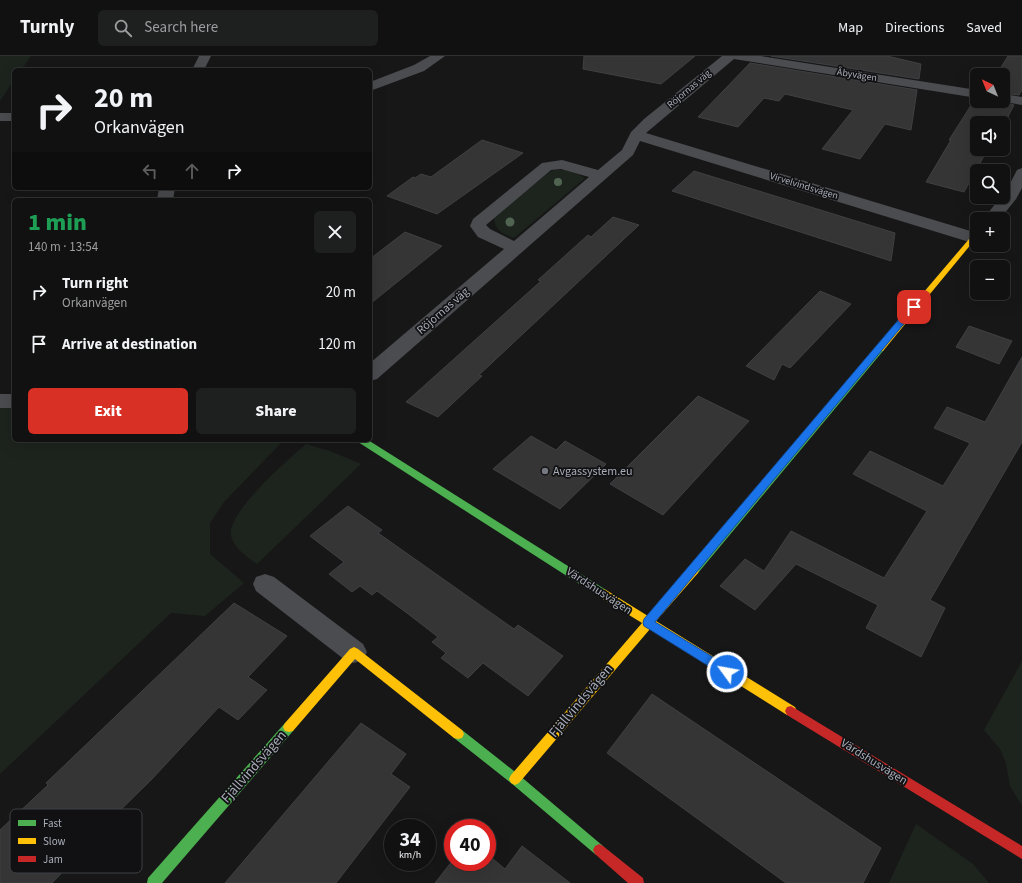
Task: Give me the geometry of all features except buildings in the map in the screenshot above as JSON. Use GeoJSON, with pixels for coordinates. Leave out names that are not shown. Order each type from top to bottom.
{"type":"FeatureCollection","features":[{"type":"Feature","properties":{"kind":"street"},"geometry":{"type":"LineString","coordinates":[[199,68],[205,56]]}},
{"type":"Feature","properties":{"kind":"street"},"geometry":{"type":"LineString","coordinates":[[372,86],[419,68],[439,56]]}},
{"type":"Feature","properties":{"kind":"street","name":"Röjornas väg"},"geometry":{"type":"LineString","coordinates":[[372,372],[628,152],[636,135],[649,122],[730,56]]}},
{"type":"Feature","properties":{"kind":"street","name":"Åbyvägen"},"geometry":{"type":"LineString","coordinates":[[737,56],[970,93]]}},
{"type":"Feature","properties":{"kind":"street"},"geometry":{"type":"LineString","coordinates":[[1010,99],[1022,102]]}},
{"type":"Feature","properties":{"kind":"street"},"geometry":{"type":"LineString","coordinates":[[0,117],[12,117]]}},
{"type":"Feature","properties":{"kind":"street","name":"Virvelvindsvägen"},"geometry":{"type":"LineString","coordinates":[[636,135],[970,234]]}},
{"type":"Feature","properties":{"kind":"street"},"geometry":{"type":"LineString","coordinates":[[516,248],[484,232],[478,226],[479,222],[547,166],[562,164],[600,176]]}},
{"type":"Feature","properties":{"kind":"street"},"geometry":{"type":"LineString","coordinates":[[997,212],[1010,196],[1022,173]]}},
{"type":"Feature","properties":{"kind":"street","name":"Fjällvindsvägen"},"geometry":{"type":"LineString","coordinates":[[515,779],[970,241]]}},
{"type":"Feature","properties":{"kind":"street"},"geometry":{"type":"LineString","coordinates":[[0,401],[12,401]]}},
{"type":"Feature","properties":{"kind":"street","name":"Värdshusvägen"},"geometry":{"type":"LineString","coordinates":[[363,442],[406,467],[648,623],[1022,853]]}},
{"type":"Feature","properties":{"kind":"street"},"geometry":{"type":"LineString","coordinates":[[265,584],[515,779],[638,883]]}},
{"type":"Feature","properties":{"kind":"street","name":"Fjällvindsvägen"},"geometry":{"type":"LineString","coordinates":[[153,883],[354,652]]}},
{"type":"Feature","properties":{"kind":"shaded area"},"geometry":{"type":"Polygon","coordinates":[[[0,56],[31,56],[22,68],[12,68],[12,83],[0,101],[0,56]]]}},
{"type":"Feature","properties":{"kind":"shaded area"},"geometry":{"type":"Polygon","coordinates":[[[554,170],[570,170],[585,178],[514,238],[500,231],[496,225],[494,217],[548,173],[554,170]]]}},
{"type":"Feature","properties":{"kind":"shaded area"},"geometry":{"type":"Polygon","coordinates":[[[0,408],[12,408],[12,442],[282,442],[224,502],[210,523],[210,554],[244,583],[205,616],[171,613],[0,774],[0,408]]]}},
{"type":"Feature","properties":{"kind":"shaded area"},"geometry":{"type":"Polygon","coordinates":[[[306,444],[330,451],[361,464],[257,564],[241,552],[232,540],[231,535],[233,525],[239,513],[261,486],[306,444]]]}},
{"type":"Feature","properties":{"kind":"shaded area"},"geometry":{"type":"Polygon","coordinates":[[[1022,661],[1022,806],[1010,786],[1006,763],[1000,749],[984,730],[1022,661]]]}},
{"type":"Feature","properties":{"kind":"shaded area"},"geometry":{"type":"Polygon","coordinates":[[[916,824],[973,864],[989,883],[889,883],[916,824]]]}},
{"type":"Feature","properties":{"kind":"traffic: fast"},"geometry":{"type":"LineString","coordinates":[[694,570],[880,349]]}},
{"type":"Feature","properties":{"kind":"traffic: fast"},"geometry":{"type":"LineString","coordinates":[[364,442],[602,593]]}},
{"type":"Feature","properties":{"kind":"traffic: fast"},"geometry":{"type":"LineString","coordinates":[[153,883],[289,727]]}},
{"type":"Feature","properties":{"kind":"traffic: fast"},"geometry":{"type":"LineString","coordinates":[[458,734],[515,779],[599,850]]}},
{"type":"Feature","properties":{"kind":"traffic: slow"},"geometry":{"type":"LineString","coordinates":[[880,349],[970,241]]}},
{"type":"Feature","properties":{"kind":"traffic: slow"},"geometry":{"type":"LineString","coordinates":[[515,779],[694,570]]}},
{"type":"Feature","properties":{"kind":"traffic: slow"},"geometry":{"type":"LineString","coordinates":[[602,593],[791,711]]}},
{"type":"Feature","properties":{"kind":"traffic: slow"},"geometry":{"type":"LineString","coordinates":[[289,727],[354,652],[458,734]]}},
{"type":"Feature","properties":{"kind":"traffic: jam"},"geometry":{"type":"LineString","coordinates":[[791,711],[1022,853]]}},
{"type":"Feature","properties":{"kind":"traffic: jam"},"geometry":{"type":"LineString","coordinates":[[599,850],[638,883]]}},
{"type":"Feature","properties":{"kind":"place","name":"Avgassystem.eu"},"geometry":{"type":"Point","coordinates":[545,471]}},
{"type":"Feature","properties":{"kind":"route"},"geometry":{"type":"LineString","coordinates":[[727,672],[648,623],[914,307]]}}]}
